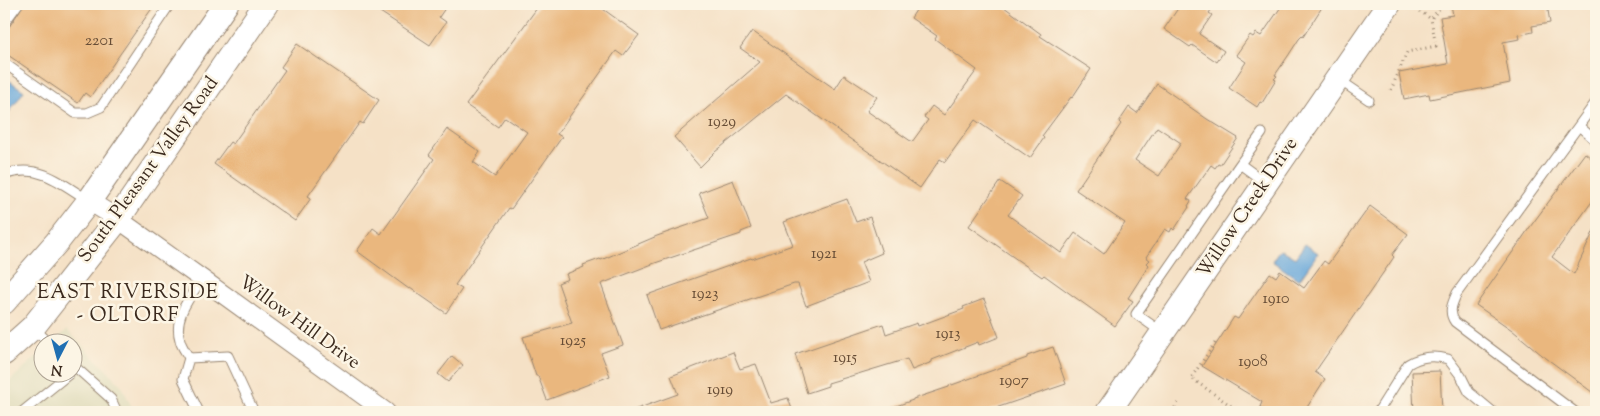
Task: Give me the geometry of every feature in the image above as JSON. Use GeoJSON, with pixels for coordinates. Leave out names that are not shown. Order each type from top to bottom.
{"type":"FeatureCollection","features":[{"type":"Feature","properties":{"kind":"main road","name":"South Pleasant Valley Road"},"geometry":{"type":"LineString","coordinates":[[4,302],[57,242],[89,201],[226,4]]}},
{"type":"Feature","properties":{"kind":"main road","name":"South Pleasant Valley Road"},"geometry":{"type":"LineString","coordinates":[[4,353],[33,327],[118,219],[266,4]]}},
{"type":"Feature","properties":{"kind":"main road","name":"Willow Creek Drive"},"geometry":{"type":"LineString","coordinates":[[1108,412],[1389,4]]}},
{"type":"Feature","properties":{"kind":"street","name":"Willow Hill Drive"},"geometry":{"type":"LineString","coordinates":[[89,201],[118,219],[386,412]]}},
{"type":"Feature","properties":{"kind":"lane"},"geometry":{"type":"LineString","coordinates":[[4,23],[18,4]]}},
{"type":"Feature","properties":{"kind":"lane"},"geometry":{"type":"LineString","coordinates":[[4,63],[75,113],[87,113],[101,107],[170,4]]}},
{"type":"Feature","properties":{"kind":"lane"},"geometry":{"type":"LineString","coordinates":[[1338,79],[1369,100]]}},
{"type":"Feature","properties":{"kind":"lane"},"geometry":{"type":"LineString","coordinates":[[1575,412],[1455,322],[1450,310],[1457,293],[1596,102]]}},
{"type":"Feature","properties":{"kind":"lane"},"geometry":{"type":"LineString","coordinates":[[1579,126],[1596,141]]}},
{"type":"Feature","properties":{"kind":"lane"},"geometry":{"type":"LineString","coordinates":[[1163,333],[1136,314],[1262,133]]}},
{"type":"Feature","properties":{"kind":"lane"},"geometry":{"type":"LineString","coordinates":[[1240,164],[1266,182]]}},
{"type":"Feature","properties":{"kind":"lane"},"geometry":{"type":"LineString","coordinates":[[4,174],[14,171],[35,171],[60,182],[89,201]]}},
{"type":"Feature","properties":{"kind":"lane"},"geometry":{"type":"LineString","coordinates":[[199,412],[183,379],[189,358],[180,340],[178,321],[202,279]]}},
{"type":"Feature","properties":{"kind":"lane"},"geometry":{"type":"LineString","coordinates":[[33,327],[40,334]]}},
{"type":"Feature","properties":{"kind":"lane"},"geometry":{"type":"LineString","coordinates":[[189,358],[228,356],[254,412]]}},
{"type":"Feature","properties":{"kind":"lane"},"geometry":{"type":"LineString","coordinates":[[1378,412],[1408,364],[1428,356],[1448,359],[1456,367],[1470,392],[1493,412]]}},
{"type":"Feature","properties":{"kind":"lane"},"geometry":{"type":"LineString","coordinates":[[82,376],[110,399],[117,412]]}},
{"type":"Feature","properties":{"kind":"lane"},"geometry":{"type":"LineString","coordinates":[[22,412],[55,384]]}},
{"type":"Feature","properties":{"kind":"path"},"geometry":{"type":"LineString","coordinates":[[1431,19],[1442,4]]}},
{"type":"Feature","properties":{"kind":"path"},"geometry":{"type":"LineString","coordinates":[[1391,90],[1408,52],[1436,46],[1431,19],[1416,8]]}},
{"type":"Feature","properties":{"kind":"path"},"geometry":{"type":"LineString","coordinates":[[1215,344],[1191,378],[1240,412]]}},
{"type":"Feature","properties":{"kind":"path"},"geometry":{"type":"LineString","coordinates":[[1172,412],[1180,401]]}},
{"type":"Feature","properties":{"kind":"shaded area"},"geometry":{"type":"Polygon","coordinates":[[[67,330],[71,334],[62,334],[67,330]]]}},
{"type":"Feature","properties":{"kind":"shaded area"},"geometry":{"type":"Polygon","coordinates":[[[82,345],[122,386],[134,412],[4,412],[4,386],[32,361],[32,384],[82,384],[82,345]]]}},
{"type":"Feature","properties":{"kind":"water"},"geometry":{"type":"Polygon","coordinates":[[[4,77],[24,91],[4,119],[4,77]]]}},
{"type":"Feature","properties":{"kind":"water"},"geometry":{"type":"Polygon","coordinates":[[[1305,244],[1318,253],[1299,280],[1272,261],[1280,249],[1295,258],[1305,244]]]}},
{"type":"Feature","properties":{"kind":"building"},"geometry":{"type":"Polygon","coordinates":[[[24,4],[155,4],[90,97],[85,93],[78,103],[5,53],[7,49],[4,47],[8,41],[4,38],[4,29],[9,27],[24,4]]]}},
{"type":"Feature","properties":{"kind":"building"},"geometry":{"type":"Polygon","coordinates":[[[368,4],[448,4],[439,17],[446,22],[430,45],[368,4]]]}},
{"type":"Feature","properties":{"kind":"building"},"geometry":{"type":"Polygon","coordinates":[[[540,4],[596,4],[639,35],[623,56],[616,51],[557,134],[562,137],[455,285],[462,289],[446,313],[357,251],[373,228],[381,234],[434,159],[429,155],[447,129],[480,152],[473,162],[495,177],[527,132],[505,117],[498,127],[466,105],[540,4]]]}},
{"type":"Feature","properties":{"kind":"building"},"geometry":{"type":"Polygon","coordinates":[[[920,4],[1000,4],[1041,34],[1040,36],[1091,69],[1072,98],[1042,136],[1044,138],[1030,158],[975,120],[945,162],[940,159],[920,188],[786,94],[715,152],[700,167],[674,137],[760,62],[740,48],[752,31],[835,89],[844,75],[877,97],[867,111],[912,142],[928,120],[924,117],[932,106],[944,115],[977,70],[935,39],[937,36],[911,18],[920,4]]]}},
{"type":"Feature","properties":{"kind":"building"},"geometry":{"type":"Polygon","coordinates":[[[1181,4],[1215,4],[1209,13],[1212,15],[1199,34],[1224,51],[1217,62],[1192,45],[1190,47],[1164,29],[1181,4]]]}},
{"type":"Feature","properties":{"kind":"building"},"geometry":{"type":"Polygon","coordinates":[[[1283,4],[1324,4],[1275,75],[1277,76],[1274,79],[1276,80],[1262,103],[1260,102],[1257,107],[1229,88],[1246,62],[1236,55],[1250,35],[1253,37],[1256,33],[1261,36],[1283,4]]]}},
{"type":"Feature","properties":{"kind":"building"},"geometry":{"type":"Polygon","coordinates":[[[1547,4],[1550,23],[1532,26],[1533,32],[1519,35],[1520,39],[1503,42],[1510,83],[1430,99],[1429,94],[1404,99],[1399,73],[1448,64],[1440,17],[1453,15],[1451,5],[1547,4]]]}},
{"type":"Feature","properties":{"kind":"building"},"geometry":{"type":"Polygon","coordinates":[[[297,44],[379,100],[363,124],[360,122],[308,196],[311,198],[295,221],[214,164],[230,142],[233,144],[285,70],[281,67],[297,44]]]}},
{"type":"Feature","properties":{"kind":"building"},"geometry":{"type":"Polygon","coordinates":[[[1157,84],[1238,138],[1220,165],[1218,164],[1215,168],[1211,165],[1187,199],[1191,201],[1189,207],[1174,230],[1172,228],[1170,232],[1165,229],[1146,257],[1150,260],[1147,263],[1149,265],[1128,298],[1133,301],[1115,326],[1044,275],[1042,277],[969,226],[1000,181],[1022,196],[1008,215],[1061,253],[1075,233],[1104,254],[1125,223],[1076,190],[1121,124],[1119,122],[1129,107],[1137,113],[1157,84]],[[1157,127],[1135,160],[1159,176],[1181,143],[1157,127]]]}},
{"type":"Feature","properties":{"kind":"building"},"geometry":{"type":"Polygon","coordinates":[[[1585,153],[1596,162],[1596,196],[1552,257],[1574,274],[1596,226],[1596,395],[1512,330],[1476,305],[1530,227],[1585,153]]]}},
{"type":"Feature","properties":{"kind":"building"},"geometry":{"type":"Polygon","coordinates":[[[733,180],[751,228],[741,232],[741,234],[655,263],[601,284],[623,345],[601,353],[610,376],[547,400],[538,376],[536,376],[523,337],[572,323],[558,283],[568,279],[566,274],[584,267],[583,265],[601,260],[657,236],[709,218],[699,193],[733,180]]]}},
{"type":"Feature","properties":{"kind":"building"},"geometry":{"type":"Polygon","coordinates":[[[847,199],[856,222],[870,217],[882,253],[861,262],[869,282],[806,306],[798,284],[794,284],[659,330],[647,295],[793,245],[784,222],[847,199]]]}},
{"type":"Feature","properties":{"kind":"building"},"geometry":{"type":"Polygon","coordinates":[[[1370,206],[1408,234],[1392,255],[1394,257],[1315,372],[1325,379],[1304,412],[1268,412],[1260,407],[1262,402],[1202,366],[1234,317],[1238,319],[1270,273],[1276,277],[1280,271],[1304,288],[1324,261],[1328,264],[1370,206]]]}},
{"type":"Feature","properties":{"kind":"building"},"geometry":{"type":"Polygon","coordinates":[[[984,299],[999,337],[979,345],[978,342],[912,370],[907,359],[828,383],[828,386],[807,393],[795,354],[883,324],[886,334],[917,323],[918,326],[964,309],[963,307],[984,299]]]}},
{"type":"Feature","properties":{"kind":"building"},"geometry":{"type":"Polygon","coordinates":[[[1053,347],[1066,384],[984,412],[885,412],[885,410],[913,399],[1053,347]]]}},
{"type":"Feature","properties":{"kind":"building"},"geometry":{"type":"Polygon","coordinates":[[[733,352],[740,369],[756,364],[771,403],[788,398],[793,412],[631,412],[678,394],[671,376],[733,352]]]}},
{"type":"Feature","properties":{"kind":"building"},"geometry":{"type":"Polygon","coordinates":[[[452,356],[463,365],[448,382],[438,374],[452,356]]]}},
{"type":"Feature","properties":{"kind":"building"},"geometry":{"type":"Polygon","coordinates":[[[1440,371],[1442,412],[1414,412],[1412,372],[1440,371]]]}},
{"type":"Feature","properties":{"kind":"district","name":"EAST RIVERSIDE - OLTORF"},"geometry":{"type":"Point","coordinates":[128,304]}}]}
